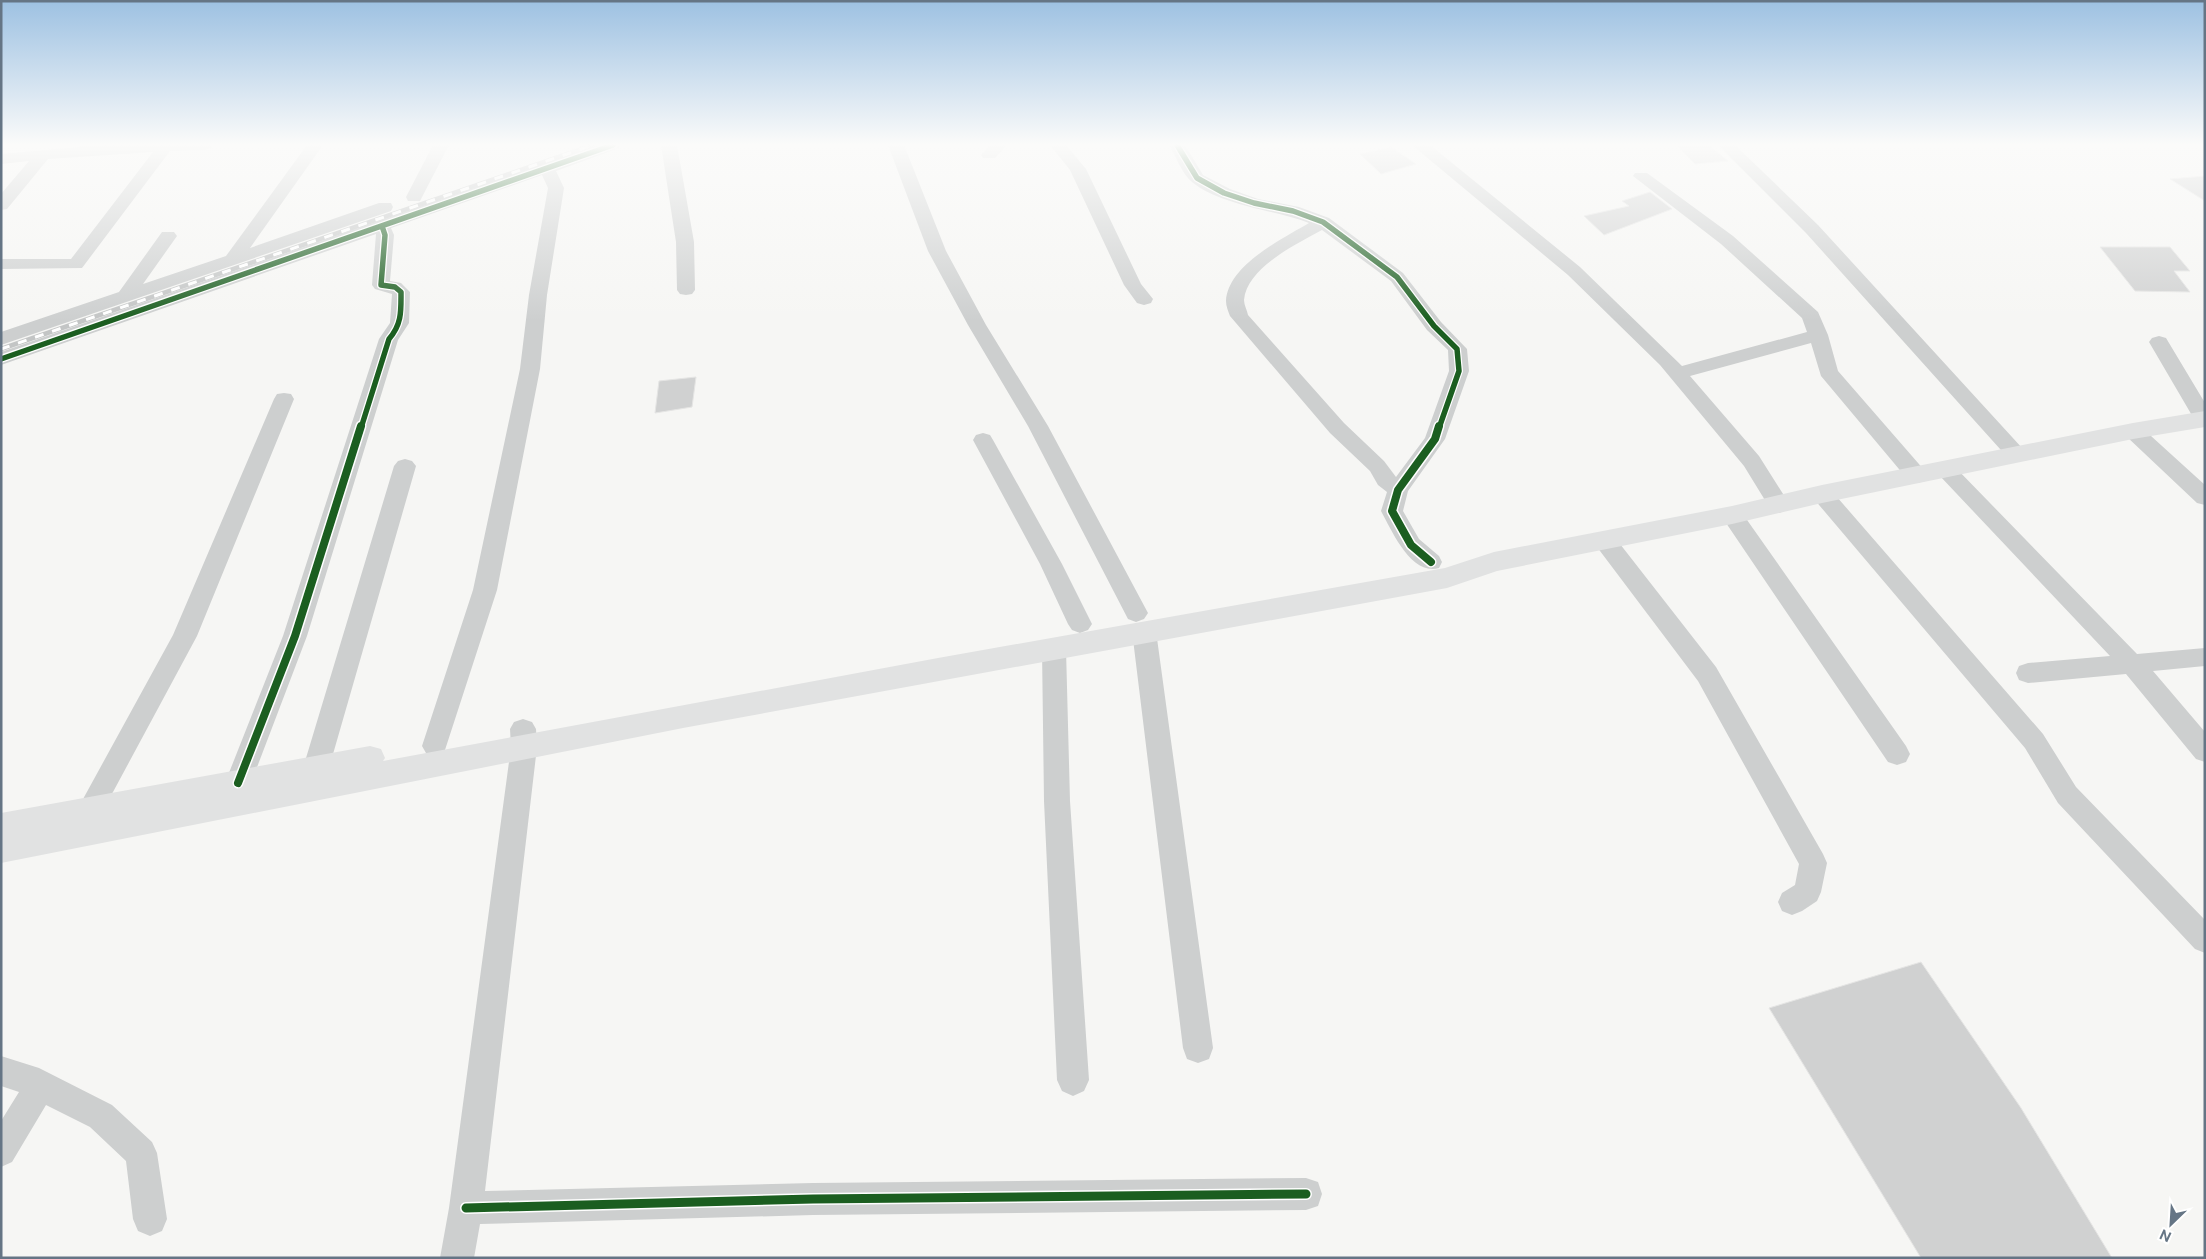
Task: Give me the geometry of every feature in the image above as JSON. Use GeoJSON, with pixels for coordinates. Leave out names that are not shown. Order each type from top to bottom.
{"type":"FeatureCollection","features":[{"type":"Feature","properties":{"kind":"main road"},"geometry":{"type":"LineString","coordinates":[[1,849],[524,738],[1080,624],[1140,622],[1447,578],[1494,562],[1732,515],[1822,494],[1917,476],[2016,454],[2205,419]]}},
{"type":"Feature","properties":{"kind":"main road"},"geometry":{"type":"LineString","coordinates":[[1,827],[435,746],[524,738],[1054,649],[1140,622],[1431,562],[1494,562]]}},
{"type":"Feature","properties":{"kind":"street"},"geometry":{"type":"LineString","coordinates":[[1,264],[76,264],[121,204]]}},
{"type":"Feature","properties":{"kind":"street"},"geometry":{"type":"LineString","coordinates":[[232,260],[272,204]]}},
{"type":"Feature","properties":{"kind":"street"},"geometry":{"type":"LineString","coordinates":[[1,339],[394,204]]}},
{"type":"Feature","properties":{"kind":"street"},"geometry":{"type":"LineString","coordinates":[[1,359],[445,204]]}},
{"type":"Feature","properties":{"kind":"street"},"geometry":{"type":"LineString","coordinates":[[435,746],[485,590],[530,369],[538,296],[553,204]]}},
{"type":"Feature","properties":{"kind":"street"},"geometry":{"type":"LineString","coordinates":[[679,204],[685,242],[686,290]]}},
{"type":"Feature","properties":{"kind":"street"},"geometry":{"type":"LineString","coordinates":[[919,204],[937,251],[977,324],[1038,426],[1140,622],[1198,1048]]}},
{"type":"Feature","properties":{"kind":"street"},"geometry":{"type":"LineString","coordinates":[[1094,204],[1133,285],[1144,299]]}},
{"type":"Feature","properties":{"kind":"street"},"geometry":{"type":"LineString","coordinates":[[1258,204],[1293,211],[1323,222],[1397,277],[1434,326],[1458,350],[1459,371],[1435,439],[1398,490],[1392,511],[1411,545],[1431,562]]}},
{"type":"Feature","properties":{"kind":"street"},"geometry":{"type":"LineString","coordinates":[[1492,204],[1574,271],[1667,361],[1752,461],[1779,505]]}},
{"type":"Feature","properties":{"kind":"street"},"geometry":{"type":"LineString","coordinates":[[1678,204],[1734,246],[1811,316],[1819,335],[1828,372],[1917,476]]}},
{"type":"Feature","properties":{"kind":"street"},"geometry":{"type":"LineString","coordinates":[[1786,204],[1812,229],[2016,454]]}},
{"type":"Feature","properties":{"kind":"street"},"geometry":{"type":"LineString","coordinates":[[1323,222],[1262,259],[1239,284],[1235,301],[1239,316],[1337,428],[1377,466],[1386,480],[1398,490]]}},
{"type":"Feature","properties":{"kind":"street"},"geometry":{"type":"LineString","coordinates":[[238,783],[295,636],[388,339],[397,331],[401,322],[401,292],[395,287],[381,285],[385,235],[382,226]]}},
{"type":"Feature","properties":{"kind":"street"},"geometry":{"type":"LineString","coordinates":[[125,297],[168,236]]}},
{"type":"Feature","properties":{"kind":"street"},"geometry":{"type":"LineString","coordinates":[[1678,373],[1819,335]]}},
{"type":"Feature","properties":{"kind":"street"},"geometry":{"type":"LineString","coordinates":[[2159,342],[2205,419]]}},
{"type":"Feature","properties":{"kind":"street"},"geometry":{"type":"LineString","coordinates":[[90,810],[185,636],[284,399]]}},
{"type":"Feature","properties":{"kind":"street"},"geometry":{"type":"LineString","coordinates":[[2133,431],[2205,498]]}},
{"type":"Feature","properties":{"kind":"street"},"geometry":{"type":"LineString","coordinates":[[983,440],[1052,564],[1080,624]]}},
{"type":"Feature","properties":{"kind":"street"},"geometry":{"type":"LineString","coordinates":[[316,768],[405,466]]}},
{"type":"Feature","properties":{"kind":"street"},"geometry":{"type":"LineString","coordinates":[[1946,470],[2132,664],[2205,751]]}},
{"type":"Feature","properties":{"kind":"street"},"geometry":{"type":"LineString","coordinates":[[1822,494],[2034,741],[2067,795],[2205,940]]}},
{"type":"Feature","properties":{"kind":"street"},"geometry":{"type":"LineString","coordinates":[[1732,515],[1898,754]]}},
{"type":"Feature","properties":{"kind":"street"},"geometry":{"type":"LineString","coordinates":[[1605,541],[1707,674],[1813,863],[1807,892],[1792,902]]}},
{"type":"Feature","properties":{"kind":"street"},"geometry":{"type":"LineString","coordinates":[[1054,649],[1057,801],[1073,1080]]}},
{"type":"Feature","properties":{"kind":"street"},"geometry":{"type":"LineString","coordinates":[[2028,674],[2205,657]]}},
{"type":"Feature","properties":{"kind":"street"},"geometry":{"type":"LineString","coordinates":[[458,1258],[466,1208],[524,738]]}},
{"type":"Feature","properties":{"kind":"street"},"geometry":{"type":"LineString","coordinates":[[1,1071],[28,1079],[101,1116],[141,1153],[150,1219]]}},
{"type":"Feature","properties":{"kind":"street"},"geometry":{"type":"LineString","coordinates":[[1,1151],[40,1086]]}},
{"type":"Feature","properties":{"kind":"street"},"geometry":{"type":"LineString","coordinates":[[466,1208],[812,1199],[1306,1194]]}},
{"type":"Feature","properties":{"kind":"building"},"geometry":{"type":"Polygon","coordinates":[[[1626,204],[1665,204],[1672,209],[1604,235],[1584,216],[1629,206],[1626,204]]]}},
{"type":"Feature","properties":{"kind":"building"},"geometry":{"type":"Polygon","coordinates":[[[2100,247],[2170,247],[2190,271],[2174,271],[2190,292],[2135,291],[2100,247]]]}},
{"type":"Feature","properties":{"kind":"building"},"geometry":{"type":"Polygon","coordinates":[[[696,377],[692,407],[655,413],[659,381],[696,377]]]}},
{"type":"Feature","properties":{"kind":"building"},"geometry":{"type":"Polygon","coordinates":[[[1921,962],[2021,1108],[2112,1258],[1921,1258],[1769,1008],[1921,962]]]}},
{"type":"Feature","properties":{"kind":"railway"},"geometry":{"type":"LineString","coordinates":[[1,349],[423,204]]}},
{"type":"Feature","properties":{"kind":"cycle path"},"geometry":{"type":"LineString","coordinates":[[1,359],[445,204]]}},
{"type":"Feature","properties":{"kind":"cycle path"},"geometry":{"type":"LineString","coordinates":[[1258,204],[1293,211],[1323,222],[1397,277],[1434,326],[1457,349],[1459,371],[1435,439],[1398,490],[1392,511],[1411,545],[1431,562]]}},
{"type":"Feature","properties":{"kind":"cycle path"},"geometry":{"type":"LineString","coordinates":[[238,783],[295,636],[389,339],[400,323],[401,292],[395,287],[381,285],[385,235],[382,226]]}},
{"type":"Feature","properties":{"kind":"cycle path"},"geometry":{"type":"LineString","coordinates":[[466,1208],[813,1199],[1306,1194]]}}]}
